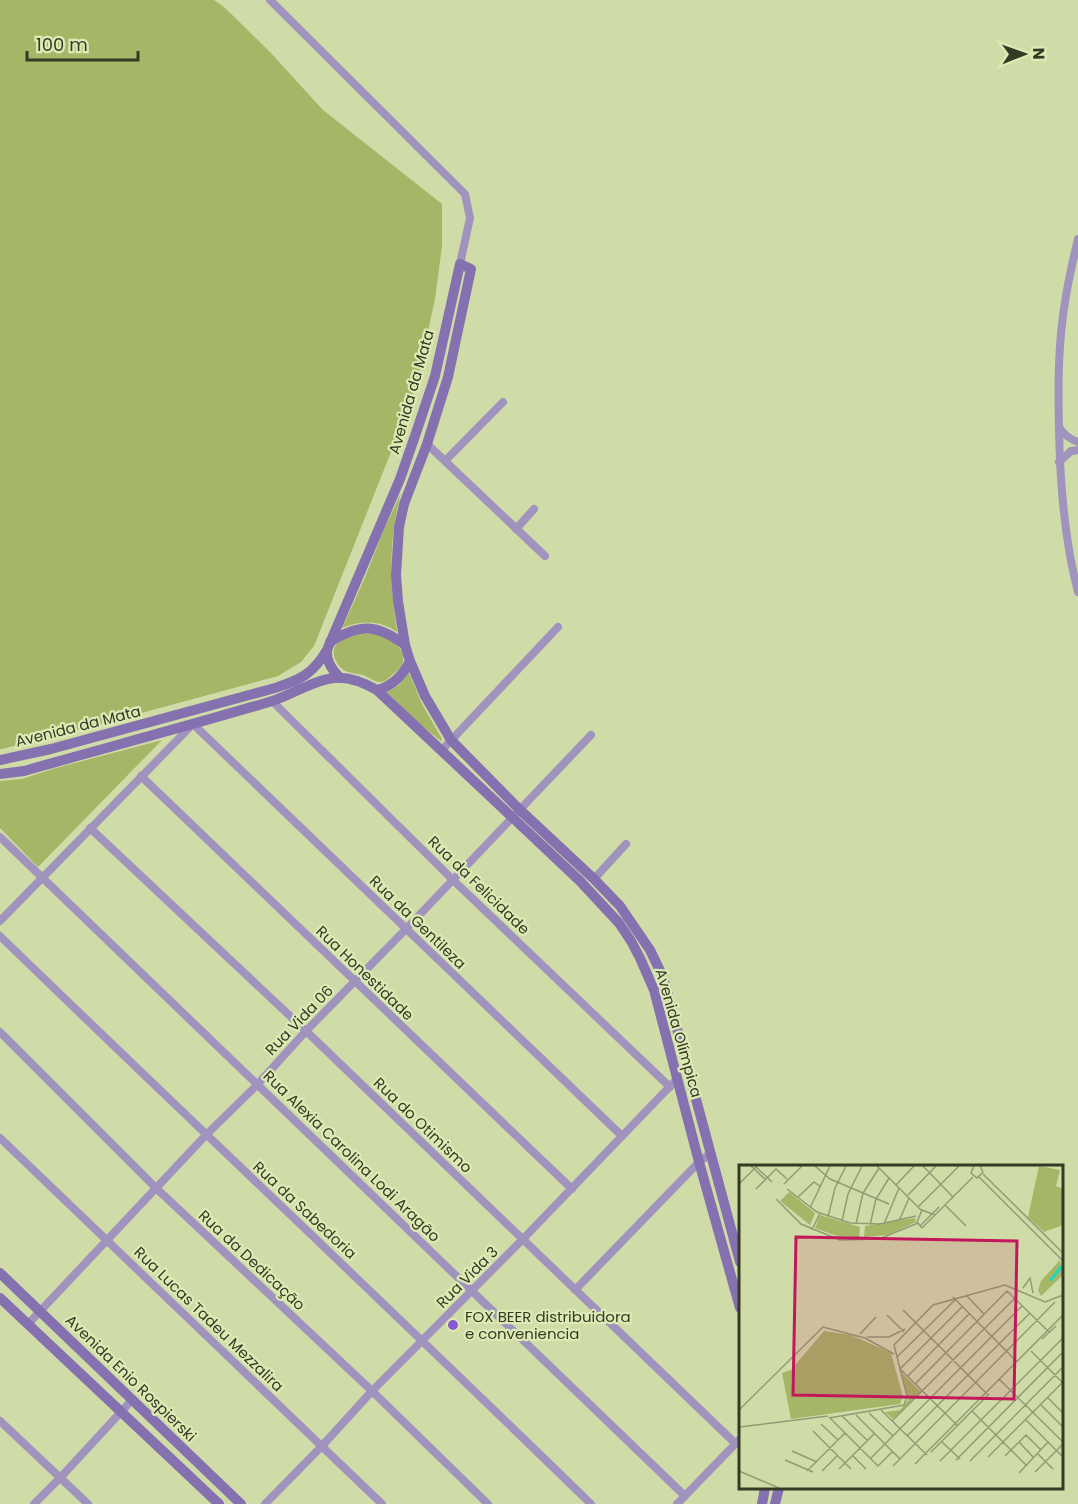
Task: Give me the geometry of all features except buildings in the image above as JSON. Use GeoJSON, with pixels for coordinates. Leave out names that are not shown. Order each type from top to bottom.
{"type":"FeatureCollection","features":[{"type":"Feature","properties":{"kind":"street"},"geometry":{"type":"LineString","coordinates":[[270,0],[465,194],[471,218],[460,264]]}},
{"type":"Feature","properties":{"kind":"street"},"geometry":{"type":"LineString","coordinates":[[1078,239],[1065,301],[1058,379],[1061,494],[1069,553],[1078,592]]}},
{"type":"Feature","properties":{"kind":"street","name":"Avenida da Mata"},"geometry":{"type":"LineString","coordinates":[[0,760],[51,749],[288,684],[302,678],[318,664],[328,646],[400,479],[435,376],[460,264],[471,269],[448,377],[427,444],[404,504],[398,538],[396,575],[405,645],[425,696],[441,724]]}},
{"type":"Feature","properties":{"kind":"street"},"geometry":{"type":"LineString","coordinates":[[445,461],[503,402]]}},
{"type":"Feature","properties":{"kind":"street"},"geometry":{"type":"LineString","coordinates":[[1058,426],[1070,439],[1078,442]]}},
{"type":"Feature","properties":{"kind":"street"},"geometry":{"type":"LineString","coordinates":[[427,444],[545,556]]}},
{"type":"Feature","properties":{"kind":"street"},"geometry":{"type":"LineString","coordinates":[[1059,462],[1071,451],[1078,450]]}},
{"type":"Feature","properties":{"kind":"street"},"geometry":{"type":"LineString","coordinates":[[516,529],[534,509]]}},
{"type":"Feature","properties":{"kind":"street"},"geometry":{"type":"LineString","coordinates":[[441,751],[558,627]]}},
{"type":"Feature","properties":{"kind":"street"},"geometry":{"type":"LineString","coordinates":[[340,678],[328,661],[328,646],[351,631],[367,628],[384,631],[405,645]]}},
{"type":"Feature","properties":{"kind":"street"},"geometry":{"type":"LineString","coordinates":[[377,690],[397,679],[410,661]]}},
{"type":"Feature","properties":{"kind":"street","name":"Avenida da Mata"},"geometry":{"type":"LineString","coordinates":[[0,774],[24,771],[194,725],[272,701],[325,680],[340,678],[355,679],[377,690],[428,738]]}},
{"type":"Feature","properties":{"kind":"street","name":"Rua da Felicidade"},"geometry":{"type":"LineString","coordinates":[[272,701],[453,879],[674,1083]]}},
{"type":"Feature","properties":{"kind":"street","name":"Avenida Olímpica"},"geometry":{"type":"LineString","coordinates":[[441,724],[451,740],[515,814],[619,923],[640,958],[654,990],[674,1083],[739,1301]]}},
{"type":"Feature","properties":{"kind":"street"},"geometry":{"type":"LineString","coordinates":[[0,921],[194,725]]}},
{"type":"Feature","properties":{"kind":"street","name":"Rua da Gentileza"},"geometry":{"type":"LineString","coordinates":[[194,725],[622,1136]]}},
{"type":"Feature","properties":{"kind":"street","name":"Rua Vida 06"},"geometry":{"type":"LineString","coordinates":[[28,1324],[206,1135],[257,1085],[306,1031],[591,735]]}},
{"type":"Feature","properties":{"kind":"street","name":"Avenida Olímpica"},"geometry":{"type":"LineString","coordinates":[[428,738],[594,879],[627,915],[650,950],[663,976],[739,1255]]}},
{"type":"Feature","properties":{"kind":"street","name":"Rua Honestidade"},"geometry":{"type":"LineString","coordinates":[[141,776],[572,1189]]}},
{"type":"Feature","properties":{"kind":"street","name":"Rua do Otimismo"},"geometry":{"type":"LineString","coordinates":[[90,828],[306,1031],[522,1240],[738,1442]]}},
{"type":"Feature","properties":{"kind":"street","name":"Rua Alexia Carolina Lodi Aragão"},"geometry":{"type":"LineString","coordinates":[[0,837],[685,1496]]}},
{"type":"Feature","properties":{"kind":"street"},"geometry":{"type":"LineString","coordinates":[[594,879],[626,844]]}},
{"type":"Feature","properties":{"kind":"street","name":"Rua da Sabedoria"},"geometry":{"type":"LineString","coordinates":[[0,936],[423,1340],[591,1504]]}},
{"type":"Feature","properties":{"kind":"street","name":"Rua da Dedicação"},"geometry":{"type":"LineString","coordinates":[[0,1032],[156,1188],[372,1391],[488,1504]]}},
{"type":"Feature","properties":{"kind":"street","name":"Rua Vida 3"},"geometry":{"type":"LineString","coordinates":[[265,1504],[372,1391],[688,1068]]}},
{"type":"Feature","properties":{"kind":"street","name":"Rua Lucas Tadeu Mezzalira"},"geometry":{"type":"LineString","coordinates":[[0,1138],[382,1504]]}},
{"type":"Feature","properties":{"kind":"street"},"geometry":{"type":"LineString","coordinates":[[575,1290],[699,1162],[711,1154]]}},
{"type":"Feature","properties":{"kind":"street","name":"Avenida Enio Rospierski"},"geometry":{"type":"LineString","coordinates":[[0,1273],[241,1504]]}},
{"type":"Feature","properties":{"kind":"street","name":"Avenida Enio Rospierski"},"geometry":{"type":"LineString","coordinates":[[0,1298],[219,1504]]}},
{"type":"Feature","properties":{"kind":"street"},"geometry":{"type":"LineString","coordinates":[[34,1504],[132,1400]]}},
{"type":"Feature","properties":{"kind":"street"},"geometry":{"type":"LineString","coordinates":[[0,1421],[88,1504]]}},
{"type":"Feature","properties":{"kind":"street"},"geometry":{"type":"LineString","coordinates":[[677,1504],[738,1442]]}},
{"type":"Feature","properties":{"kind":"street"},"geometry":{"type":"LineString","coordinates":[[762,1504],[765,1489]]}},
{"type":"Feature","properties":{"kind":"street"},"geometry":{"type":"LineString","coordinates":[[775,1504],[779,1489]]}},
{"type":"Feature","properties":{"kind":"green space"},"geometry":{"type":"Polygon","coordinates":[[[0,0],[214,0],[269,51],[323,110],[442,204],[442,246],[435,299],[416,386],[314,646],[301,662],[278,676],[2,749],[0,749],[0,0]]]}},
{"type":"Feature","properties":{"kind":"green space"},"geometry":{"type":"Polygon","coordinates":[[[401,493],[392,545],[393,597],[397,632],[384,625],[370,622],[342,628],[385,527],[401,493]]]}},
{"type":"Feature","properties":{"kind":"green space"},"geometry":{"type":"Polygon","coordinates":[[[358,634],[381,636],[400,649],[403,661],[397,671],[385,681],[378,682],[363,675],[345,671],[339,666],[334,655],[335,647],[344,639],[358,634]]]}},
{"type":"Feature","properties":{"kind":"green space"},"geometry":{"type":"Polygon","coordinates":[[[409,673],[441,741],[387,692],[399,685],[409,673]]]}},
{"type":"Feature","properties":{"kind":"green space"},"geometry":{"type":"Polygon","coordinates":[[[162,740],[38,867],[0,828],[0,781],[22,779],[162,740]]]}},
{"type":"Feature","properties":{"kind":"place","name":"FOX BEER distribuidora e conveniencia"},"geometry":{"type":"Point","coordinates":[453,1325]}}]}
